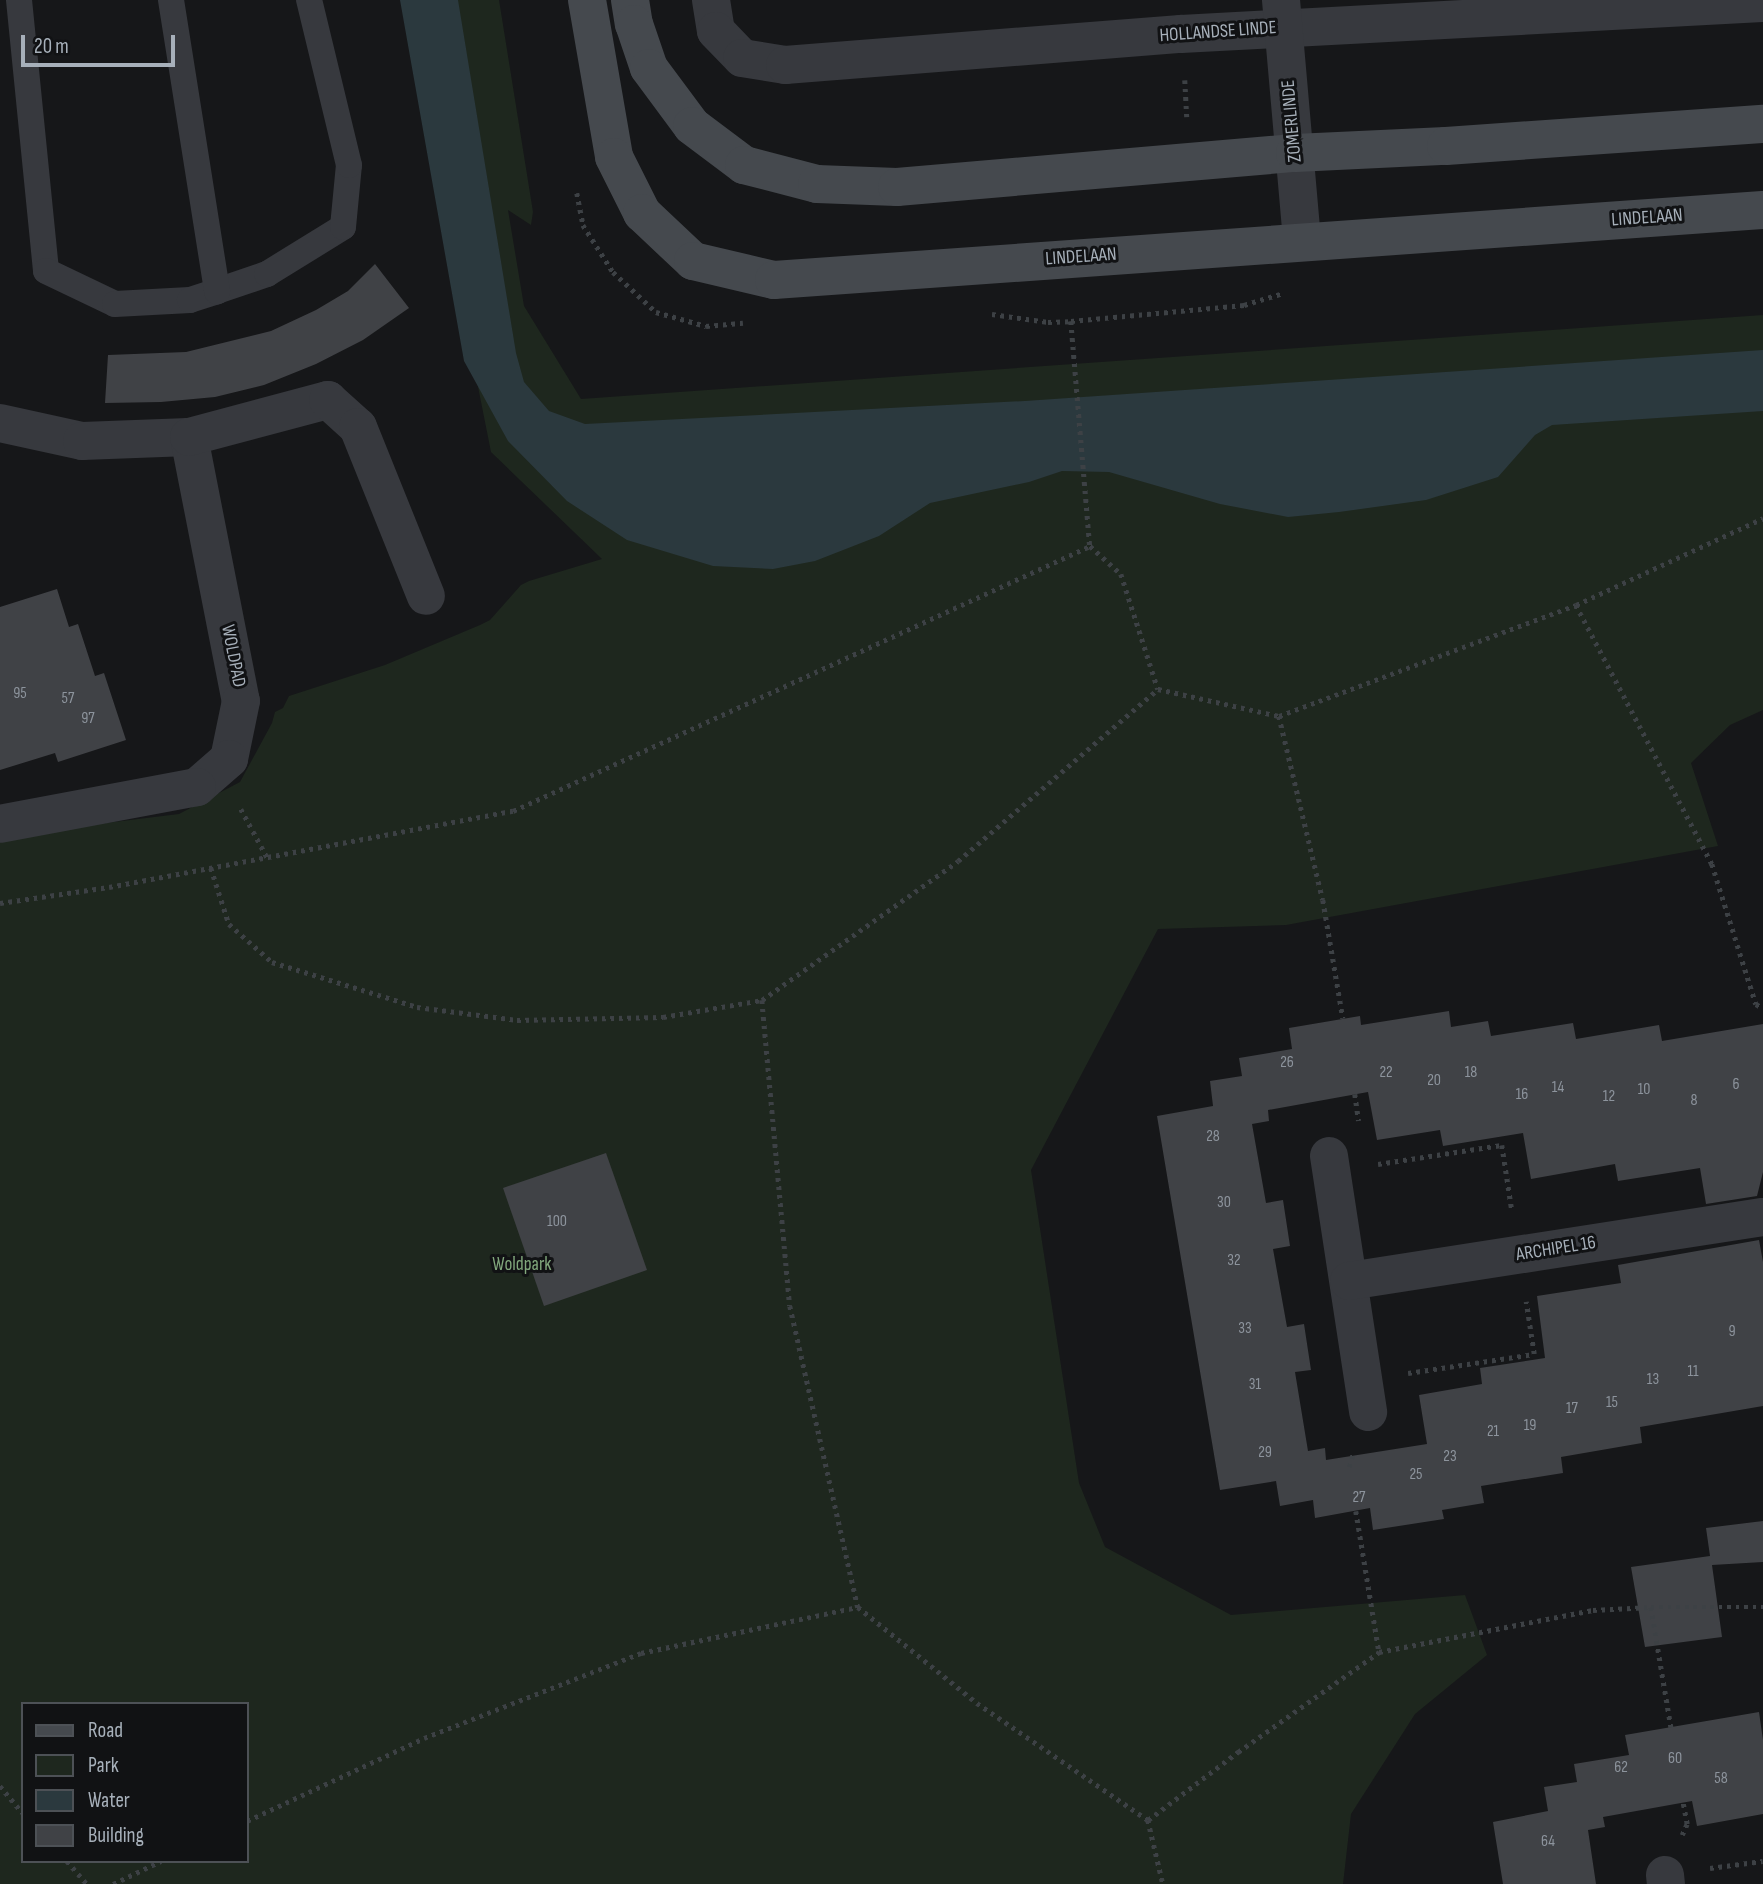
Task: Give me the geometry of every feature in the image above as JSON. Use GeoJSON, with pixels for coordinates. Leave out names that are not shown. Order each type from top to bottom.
{"type":"FeatureCollection","features":[{"type":"Feature","properties":{"kind":"main road","name":"LINDELAAN"},"geometry":{"type":"LineString","coordinates":[[587,0],[614,157],[642,213],[693,261],[774,280],[1763,210]]}},
{"type":"Feature","properties":{"kind":"main road"},"geometry":{"type":"LineString","coordinates":[[630,0],[634,24],[649,68],[692,127],[744,165],[817,184],[897,187],[1295,153],[1446,146],[1763,124]]}},
{"type":"Feature","properties":{"kind":"street","name":"HOLLANDSE LINDE"},"geometry":{"type":"LineString","coordinates":[[711,0],[716,32],[742,58],[785,65],[1181,34],[1283,14],[1763,3]]}},
{"type":"Feature","properties":{"kind":"street","name":"ZOMERLINDE"},"geometry":{"type":"LineString","coordinates":[[1283,14],[1303,241]]}},
{"type":"Feature","properties":{"kind":"street"},"geometry":{"type":"LineString","coordinates":[[0,423],[82,441],[190,437],[328,400],[358,426],[426,596]]}},
{"type":"Feature","properties":{"kind":"street","name":"WOLDPAD"},"geometry":{"type":"LineString","coordinates":[[0,824],[197,787],[229,760],[242,701],[190,437]]}},
{"type":"Feature","properties":{"kind":"street"},"geometry":{"type":"LineString","coordinates":[[1329,1156],[1368,1412]]}},
{"type":"Feature","properties":{"kind":"street","name":"ARCHIPEL 16"},"geometry":{"type":"LineString","coordinates":[[1349,1281],[1763,1217]]}},
{"type":"Feature","properties":{"kind":"lane"},"geometry":{"type":"LineString","coordinates":[[19,0],[46,271],[115,304],[190,300],[217,291],[267,274],[343,227],[349,165],[309,0]]}},
{"type":"Feature","properties":{"kind":"lane"},"geometry":{"type":"LineString","coordinates":[[171,0],[217,291]]}},
{"type":"Feature","properties":{"kind":"path"},"geometry":{"type":"LineString","coordinates":[[1181,34],[1188,129]]}},
{"type":"Feature","properties":{"kind":"path"},"geometry":{"type":"LineString","coordinates":[[1071,321],[1078,376],[1090,545],[1121,574],[1158,689]]}},
{"type":"Feature","properties":{"kind":"path"},"geometry":{"type":"LineString","coordinates":[[1158,689],[1279,716],[1576,605],[1763,518]]}},
{"type":"Feature","properties":{"kind":"path"},"geometry":{"type":"LineString","coordinates":[[0,903],[211,868],[513,811],[1090,545]]}},
{"type":"Feature","properties":{"kind":"path"},"geometry":{"type":"LineString","coordinates":[[1576,605],[1712,864],[1756,1004],[1763,1008]]}},
{"type":"Feature","properties":{"kind":"path"},"geometry":{"type":"LineString","coordinates":[[211,868],[229,924],[272,962],[417,1007],[517,1020],[650,1018],[762,1000],[958,861],[1158,689]]}},
{"type":"Feature","properties":{"kind":"path"},"geometry":{"type":"LineString","coordinates":[[1279,716],[1323,900],[1343,1018]]}},
{"type":"Feature","properties":{"kind":"path"},"geometry":{"type":"LineString","coordinates":[[762,1000],[790,1306],[858,1607],[977,1703],[1148,1820],[1163,1884]]}},
{"type":"Feature","properties":{"kind":"path"},"geometry":{"type":"LineString","coordinates":[[1356,1511],[1379,1652]]}},
{"type":"Feature","properties":{"kind":"path"},"geometry":{"type":"LineString","coordinates":[[248,1821],[424,1738],[641,1653],[858,1607]]}},
{"type":"Feature","properties":{"kind":"path"},"geometry":{"type":"LineString","coordinates":[[1148,1820],[1379,1652],[1592,1610],[1651,1607],[1763,1608]]}},
{"type":"Feature","properties":{"kind":"path"},"geometry":{"type":"LineString","coordinates":[[1651,1607],[1671,1727]]}},
{"type":"Feature","properties":{"kind":"path"},"geometry":{"type":"LineString","coordinates":[[0,1786],[21,1811]]}},
{"type":"Feature","properties":{"kind":"path"},"geometry":{"type":"LineString","coordinates":[[68,1863],[87,1884]]}},
{"type":"Feature","properties":{"kind":"path"},"geometry":{"type":"LineString","coordinates":[[113,1884],[157,1863]]}},
{"type":"Feature","properties":{"kind":"green space","name":"Woldpark"},"geometry":{"type":"Polygon","coordinates":[[[401,0],[499,0],[533,212],[531,225],[508,210],[524,306],[581,399],[1763,315],[1763,710],[1730,725],[1691,763],[1718,846],[1286,925],[1158,929],[1031,1170],[1079,1483],[1105,1547],[1231,1615],[1465,1595],[1487,1655],[1415,1714],[1351,1814],[1343,1884],[0,1884],[0,836],[179,814],[240,782],[272,723],[275,712],[283,708],[289,696],[385,665],[480,625],[490,620],[521,585],[602,559],[491,452],[401,0]]]}},
{"type":"Feature","properties":{"kind":"water"},"geometry":{"type":"Polygon","coordinates":[[[400,0],[458,0],[516,353],[524,382],[549,411],[585,424],[1025,401],[1763,350],[1763,411],[1552,425],[1535,435],[1498,477],[1426,500],[1288,517],[1220,504],[1109,472],[1062,471],[1029,482],[930,503],[879,536],[815,561],[773,569],[713,566],[627,540],[567,501],[508,441],[464,361],[400,0]]]}},
{"type":"Feature","properties":{"kind":"building"},"geometry":{"type":"Polygon","coordinates":[[[375,264],[409,308],[363,340],[316,364],[264,385],[215,397],[105,403],[108,355],[186,352],[271,331],[316,310],[348,291],[375,264]]]}},
{"type":"Feature","properties":{"kind":"building"},"geometry":{"type":"Polygon","coordinates":[[[57,589],[69,627],[78,624],[95,676],[104,673],[126,740],[58,762],[55,753],[0,770],[0,607],[57,589]]]}},
{"type":"Feature","properties":{"kind":"building"},"geometry":{"type":"Polygon","coordinates":[[[1449,1011],[1451,1027],[1488,1021],[1491,1036],[1573,1023],[1576,1039],[1659,1025],[1662,1041],[1763,1024],[1763,1172],[1757,1196],[1706,1204],[1700,1168],[1618,1181],[1615,1164],[1531,1179],[1523,1133],[1443,1146],[1440,1130],[1377,1140],[1368,1092],[1268,1110],[1269,1121],[1252,1124],[1266,1203],[1283,1200],[1290,1246],[1273,1249],[1287,1327],[1304,1324],[1311,1370],[1295,1372],[1308,1451],[1325,1448],[1326,1460],[1427,1444],[1419,1395],[1482,1384],[1480,1368],[1545,1358],[1537,1296],[1621,1283],[1618,1265],[1759,1240],[1763,1262],[1763,1406],[1640,1427],[1642,1443],[1561,1457],[1563,1473],[1481,1486],[1484,1503],[1442,1510],[1444,1519],[1373,1530],[1370,1508],[1315,1518],[1313,1500],[1280,1506],[1276,1481],[1220,1490],[1157,1116],[1213,1106],[1210,1081],[1242,1076],[1239,1058],[1292,1049],[1289,1028],[1360,1016],[1361,1025],[1449,1011]]]}},
{"type":"Feature","properties":{"kind":"building"},"geometry":{"type":"Polygon","coordinates":[[[606,1153],[647,1270],[544,1306],[503,1188],[606,1153]]]}},
{"type":"Feature","properties":{"kind":"building"},"geometry":{"type":"Polygon","coordinates":[[[1763,1521],[1763,1562],[1712,1565],[1722,1637],[1645,1647],[1631,1567],[1710,1556],[1706,1528],[1763,1521]]]}},
{"type":"Feature","properties":{"kind":"building"},"geometry":{"type":"Polygon","coordinates":[[[1759,1712],[1763,1740],[1763,1814],[1697,1826],[1692,1801],[1603,1817],[1605,1827],[1588,1830],[1596,1884],[1503,1884],[1493,1822],[1548,1811],[1544,1787],[1577,1782],[1574,1764],[1629,1755],[1625,1735],[1759,1712]]]}}]}
